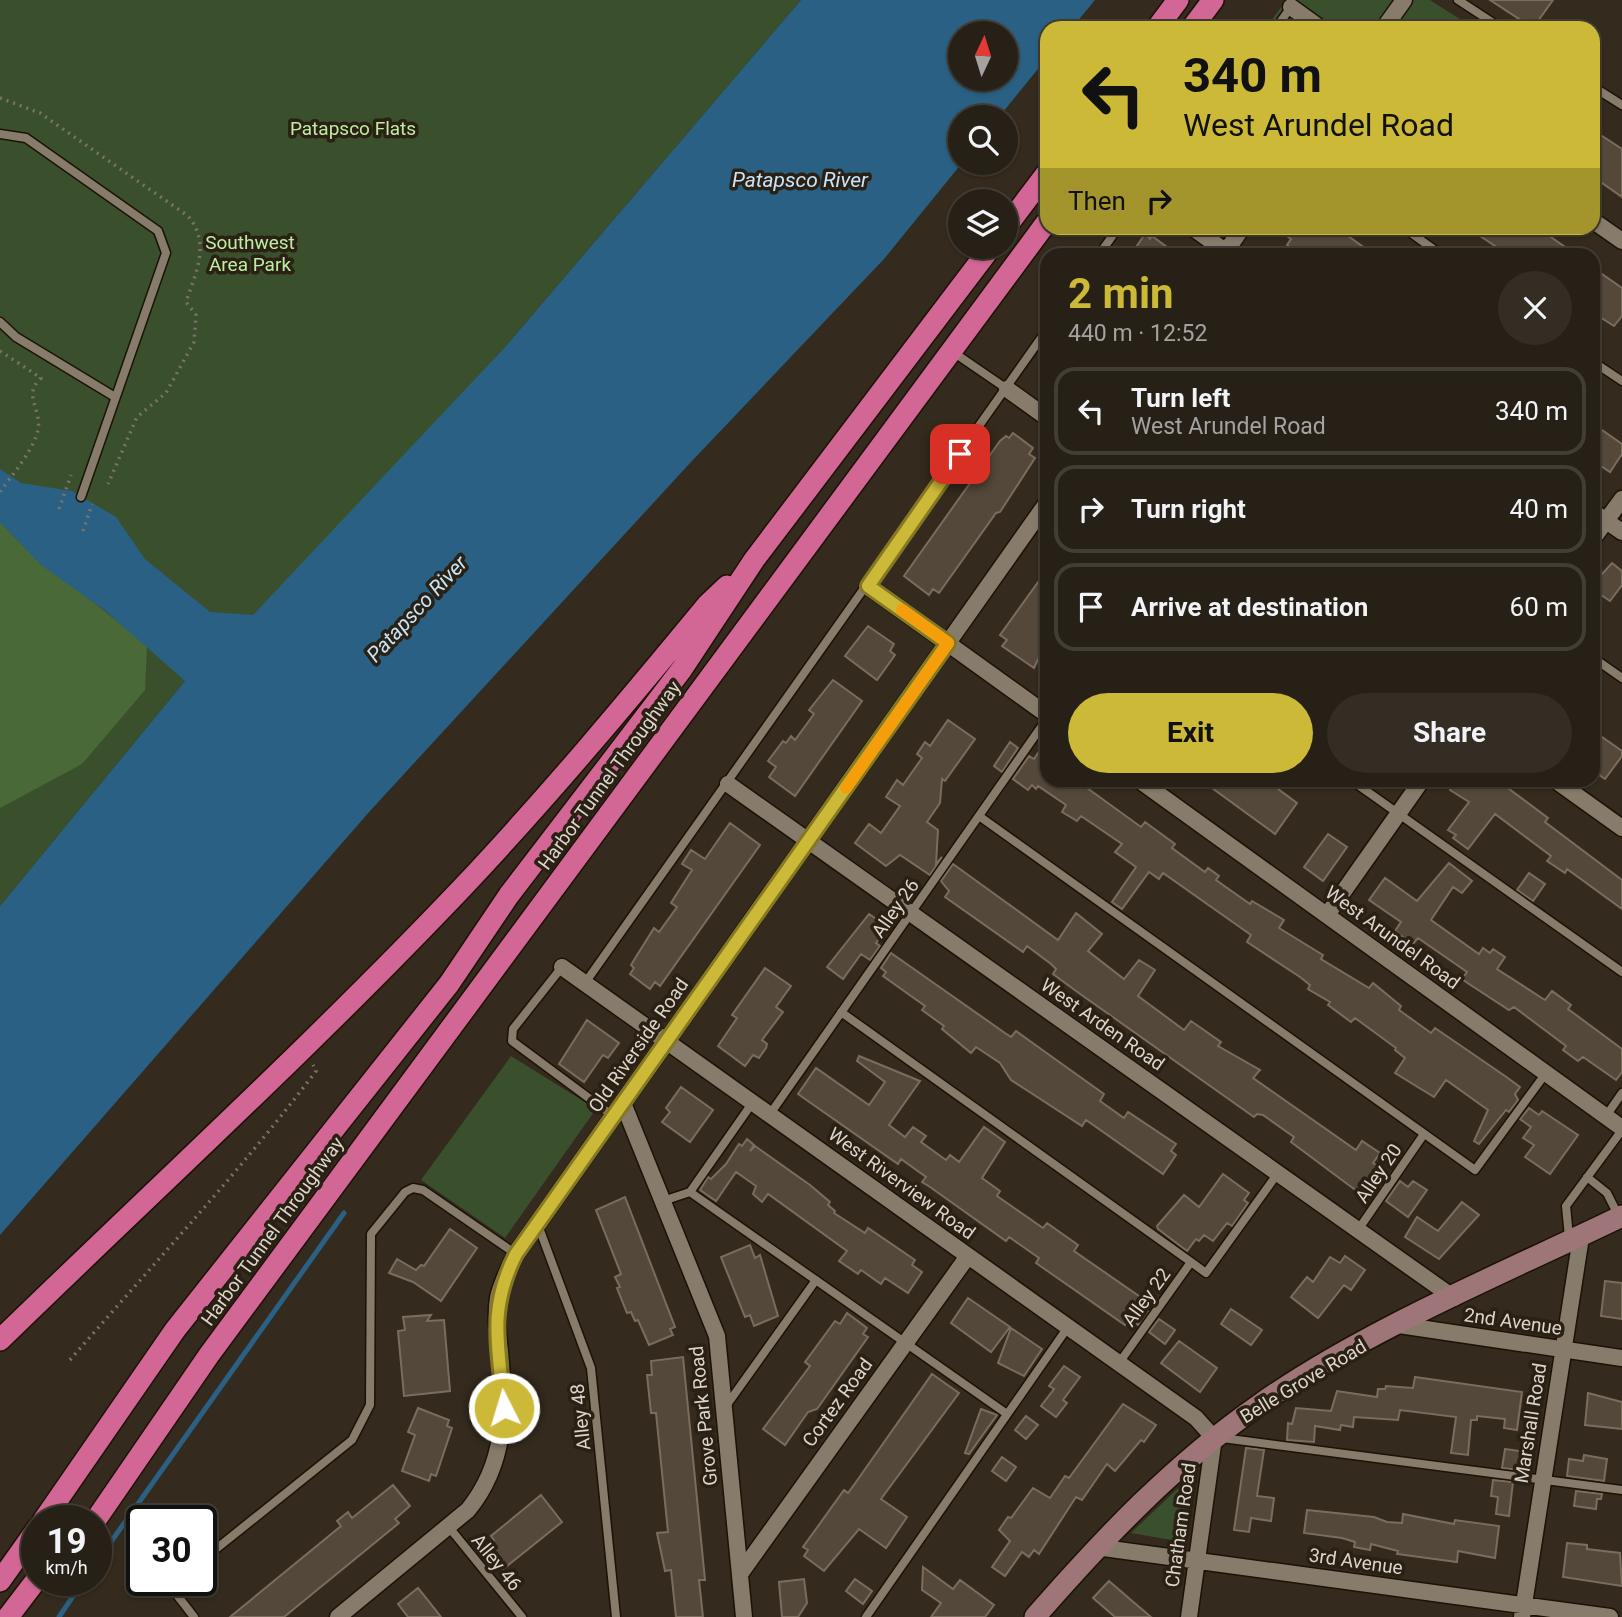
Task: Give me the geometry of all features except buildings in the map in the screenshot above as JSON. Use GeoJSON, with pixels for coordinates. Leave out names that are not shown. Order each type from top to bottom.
{"type":"FeatureCollection","features":[{"type":"Feature","properties":{"kind":"highway"},"geometry":{"type":"LineString","coordinates":[[1162,21],[1178,0]]}},
{"type":"Feature","properties":{"kind":"highway"},"geometry":{"type":"LineString","coordinates":[[1197,21],[1213,0]]}},
{"type":"Feature","properties":{"kind":"highway"},"geometry":{"type":"LineString","coordinates":[[1018,211],[1040,182]]}},
{"type":"Feature","properties":{"kind":"highway","name":"Harbor Tunnel Throughway"},"geometry":{"type":"LineString","coordinates":[[106,1505],[209,1355],[1040,231]]}},
{"type":"Feature","properties":{"kind":"highway","name":"Harbor Tunnel Throughway"},"geometry":{"type":"LineString","coordinates":[[54,1505],[175,1330],[449,984],[509,895],[682,669],[754,560],[982,259]]}},
{"type":"Feature","properties":{"kind":"highway","name":"Harbor Tunnel Throughway"},"geometry":{"type":"LineString","coordinates":[[0,1340],[304,1048],[463,887],[596,740],[708,604],[754,560]]}},
{"type":"Feature","properties":{"kind":"highway","name":"Harbor Tunnel Throughway"},"geometry":{"type":"LineString","coordinates":[[90,1505],[163,1404],[209,1355]]}},
{"type":"Feature","properties":{"kind":"highway"},"geometry":{"type":"LineString","coordinates":[[0,1581],[21,1551]]}},
{"type":"Feature","properties":{"kind":"highway"},"geometry":{"type":"LineString","coordinates":[[8,1617],[24,1596]]}},
{"type":"Feature","properties":{"kind":"highway"},"geometry":{"type":"LineString","coordinates":[[25,1617],[40,1596]]}},
{"type":"Feature","properties":{"kind":"main road","name":"Belle Grove Road"},"geometry":{"type":"LineString","coordinates":[[1035,1617],[1096,1547],[1152,1490],[1214,1438],[1323,1364],[1575,1239],[1616,1222]]}},
{"type":"Feature","properties":{"kind":"street"},"geometry":{"type":"LineString","coordinates":[[1389,21],[1404,0]]}},
{"type":"Feature","properties":{"kind":"street"},"geometry":{"type":"LineString","coordinates":[[1291,8],[1310,21]]}},
{"type":"Feature","properties":{"kind":"street"},"geometry":{"type":"LineString","coordinates":[[1600,226],[1622,241]]}},
{"type":"Feature","properties":{"kind":"street"},"geometry":{"type":"LineString","coordinates":[[1202,235],[1219,248]]}},
{"type":"Feature","properties":{"kind":"street"},"geometry":{"type":"LineString","coordinates":[[1007,389],[1040,414]]}},
{"type":"Feature","properties":{"kind":"street"},"geometry":{"type":"LineString","coordinates":[[1600,515],[1622,499]]}},
{"type":"Feature","properties":{"kind":"street","name":"Old Riverside Road"},"geometry":{"type":"LineString","coordinates":[[338,1617],[356,1611],[468,1510],[481,1493],[502,1437],[504,1408],[496,1315],[498,1298],[516,1254],[1040,513]]}},
{"type":"Feature","properties":{"kind":"street"},"geometry":{"type":"LineString","coordinates":[[1600,517],[1622,532]]}},
{"type":"Feature","properties":{"kind":"street"},"geometry":{"type":"LineString","coordinates":[[868,586],[1040,710]]}},
{"type":"Feature","properties":{"kind":"street","name":"West Arden Road"},"geometry":{"type":"LineString","coordinates":[[728,784],[1454,1298]]}},
{"type":"Feature","properties":{"kind":"street","name":"West Arundel Road"},"geometry":{"type":"LineString","coordinates":[[1149,787],[1622,1128]]}},
{"type":"Feature","properties":{"kind":"street"},"geometry":{"type":"LineString","coordinates":[[1327,915],[1417,787]]}},
{"type":"Feature","properties":{"kind":"street"},"geometry":{"type":"LineString","coordinates":[[1565,787],[1622,828]]}},
{"type":"Feature","properties":{"kind":"street","name":"West Riverview Road"},"geometry":{"type":"LineString","coordinates":[[562,967],[1196,1418],[1214,1438]]}},
{"type":"Feature","properties":{"kind":"street","name":"Grove Park Road"},"geometry":{"type":"LineString","coordinates":[[618,1109],[663,1201],[717,1336],[744,1617]]}},
{"type":"Feature","properties":{"kind":"street","name":"Marshall Road"},"geometry":{"type":"LineString","coordinates":[[1523,1611],[1563,1350],[1575,1239]]}},
{"type":"Feature","properties":{"kind":"street","name":"Cortez Road"},"geometry":{"type":"LineString","coordinates":[[740,1574],[968,1256]]}},
{"type":"Feature","properties":{"kind":"street","name":"2nd Avenue"},"geometry":{"type":"LineString","coordinates":[[1399,1325],[1622,1358]]}},
{"type":"Feature","properties":{"kind":"street","name":"Chatham Road"},"geometry":{"type":"LineString","coordinates":[[1189,1617],[1214,1438]]}},
{"type":"Feature","properties":{"kind":"street","name":"3rd Avenue"},"geometry":{"type":"LineString","coordinates":[[1096,1547],[1523,1611],[1609,1617]]}},
{"type":"Feature","properties":{"kind":"lane"},"geometry":{"type":"LineString","coordinates":[[1458,0],[1491,21]]}},
{"type":"Feature","properties":{"kind":"lane"},"geometry":{"type":"LineString","coordinates":[[1281,21],[1291,8]]}},
{"type":"Feature","properties":{"kind":"lane"},"geometry":{"type":"LineString","coordinates":[[1600,91],[1622,106]]}},
{"type":"Feature","properties":{"kind":"lane"},"geometry":{"type":"LineString","coordinates":[[0,134],[26,138],[158,231],[163,239],[166,253],[81,497]]}},
{"type":"Feature","properties":{"kind":"lane"},"geometry":{"type":"LineString","coordinates":[[1414,235],[1432,248]]}},
{"type":"Feature","properties":{"kind":"lane"},"geometry":{"type":"LineString","coordinates":[[0,322],[16,337],[114,397]]}},
{"type":"Feature","properties":{"kind":"lane"},"geometry":{"type":"LineString","coordinates":[[585,983],[1040,340]]}},
{"type":"Feature","properties":{"kind":"lane"},"geometry":{"type":"LineString","coordinates":[[951,351],[1007,389]]}},
{"type":"Feature","properties":{"kind":"lane"},"geometry":{"type":"LineString","coordinates":[[1600,366],[1622,381]]}},
{"type":"Feature","properties":{"kind":"lane"},"geometry":{"type":"LineString","coordinates":[[1600,663],[1622,678]]}},
{"type":"Feature","properties":{"kind":"lane","name":"Alley 26"},"geometry":{"type":"LineString","coordinates":[[770,1114],[1040,729]]}},
{"type":"Feature","properties":{"kind":"lane"},"geometry":{"type":"LineString","coordinates":[[1361,787],[1622,972]]}},
{"type":"Feature","properties":{"kind":"lane"},"geometry":{"type":"LineString","coordinates":[[979,816],[1475,1170],[1546,1073]]}},
{"type":"Feature","properties":{"kind":"lane"},"geometry":{"type":"LineString","coordinates":[[562,967],[513,1028],[512,1041],[618,1109]]}},
{"type":"Feature","properties":{"kind":"lane"},"geometry":{"type":"LineString","coordinates":[[841,1013],[1191,1262]]}},
{"type":"Feature","properties":{"kind":"lane"},"geometry":{"type":"LineString","coordinates":[[1606,1115],[1622,1093]]}},
{"type":"Feature","properties":{"kind":"lane"},"geometry":{"type":"LineString","coordinates":[[663,1201],[690,1192],[752,1102]]}},
{"type":"Feature","properties":{"kind":"lane"},"geometry":{"type":"LineString","coordinates":[[1575,1239],[1566,1206],[1622,1128]]}},
{"type":"Feature","properties":{"kind":"lane","name":"Alley 20"},"geometry":{"type":"LineString","coordinates":[[1358,1230],[1424,1134]]}},
{"type":"Feature","properties":{"kind":"lane","name":"Alley 22"},"geometry":{"type":"LineString","coordinates":[[1119,1363],[1191,1262],[1206,1273],[1278,1173]]}},
{"type":"Feature","properties":{"kind":"lane"},"geometry":{"type":"LineString","coordinates":[[1587,1177],[1606,1193],[1616,1222]]}},
{"type":"Feature","properties":{"kind":"lane"},"geometry":{"type":"LineString","coordinates":[[217,1548],[352,1440],[370,1405],[371,1234],[405,1192],[413,1188],[423,1190],[516,1254]]}},
{"type":"Feature","properties":{"kind":"lane"},"geometry":{"type":"LineString","coordinates":[[690,1192],[1007,1414]]}},
{"type":"Feature","properties":{"kind":"lane","name":"Alley 48"},"geometry":{"type":"LineString","coordinates":[[537,1223],[591,1368],[615,1617]]}},
{"type":"Feature","properties":{"kind":"lane"},"geometry":{"type":"LineString","coordinates":[[724,1409],[816,1280]]}},
{"type":"Feature","properties":{"kind":"lane"},"geometry":{"type":"LineString","coordinates":[[866,1617],[1068,1327]]}},
{"type":"Feature","properties":{"kind":"lane"},"geometry":{"type":"LineString","coordinates":[[1214,1438],[1248,1439],[1622,1490]]}},
{"type":"Feature","properties":{"kind":"lane","name":"Alley 46"},"geometry":{"type":"LineString","coordinates":[[448,1526],[522,1617]]}},
{"type":"Feature","properties":{"kind":"lane"},"geometry":{"type":"LineString","coordinates":[[178,1596],[194,1617]]}},
{"type":"Feature","properties":{"kind":"path"},"geometry":{"type":"LineString","coordinates":[[0,98],[40,113],[188,216],[196,226],[202,242],[186,302],[196,315],[194,342],[166,393],[137,417],[108,484]]}},
{"type":"Feature","properties":{"kind":"path"},"geometry":{"type":"LineString","coordinates":[[0,351],[40,378],[30,394],[38,418],[38,431],[0,491]]}},
{"type":"Feature","properties":{"kind":"path"},"geometry":{"type":"LineString","coordinates":[[60,509],[71,475]]}},
{"type":"Feature","properties":{"kind":"path"},"geometry":{"type":"LineString","coordinates":[[83,531],[95,497]]}},
{"type":"Feature","properties":{"kind":"path"},"geometry":{"type":"LineString","coordinates":[[71,1360],[278,1122],[316,1071],[304,1048]]}},
{"type":"Feature","properties":{"kind":"green space","name":"Southwest Area Park"},"geometry":{"type":"Polygon","coordinates":[[[0,0],[801,0],[505,347],[275,594],[185,681],[0,906],[0,0]]]}},
{"type":"Feature","properties":{"kind":"green space"},"geometry":{"type":"Polygon","coordinates":[[[1286,0],[1430,0],[1463,21],[1271,21],[1286,0]]]}},
{"type":"Feature","properties":{"kind":"green space"},"geometry":{"type":"Polygon","coordinates":[[[0,522],[24,547],[147,645],[145,690],[82,764],[0,808],[0,522]]]}},
{"type":"Feature","properties":{"kind":"green space"},"geometry":{"type":"Polygon","coordinates":[[[511,1056],[596,1109],[505,1238],[421,1180],[511,1056]]]}},
{"type":"Feature","properties":{"kind":"green space"},"geometry":{"type":"Polygon","coordinates":[[[1194,1473],[1183,1542],[1131,1533],[1194,1473]]]}},
{"type":"Feature","properties":{"kind":"water","name":"Patapsco River"},"geometry":{"type":"Polygon","coordinates":[[[801,0],[1095,0],[1078,21],[1040,21],[1040,66],[1009,105],[948,105],[948,175],[952,175],[884,259],[691,462],[370,811],[0,1235],[0,906],[185,681],[107,612],[41,565],[0,522],[0,469],[21,483],[72,491],[116,517],[145,559],[210,612],[253,615],[505,347],[801,0]]]}},
{"type":"Feature","properties":{"kind":"waterway"},"geometry":{"type":"LineString","coordinates":[[112,1540],[344,1213]]}},
{"type":"Feature","properties":{"kind":"waterway"},"geometry":{"type":"LineString","coordinates":[[59,1617],[73,1596]]}},
{"type":"Feature","properties":{"kind":"slow traffic"},"geometry":{"type":"LineString","coordinates":[[846,788],[948,643],[902,610]]}},
{"type":"Feature","properties":{"kind":"route"},"geometry":{"type":"LineString","coordinates":[[504,1408],[496,1315],[505,1275],[516,1254],[948,643],[868,586],[960,454]]}},
{"type":"Feature","properties":{"kind":"park label","name":"Patapsco Flats"},"geometry":{"type":"Point","coordinates":[353,128]}}]}
